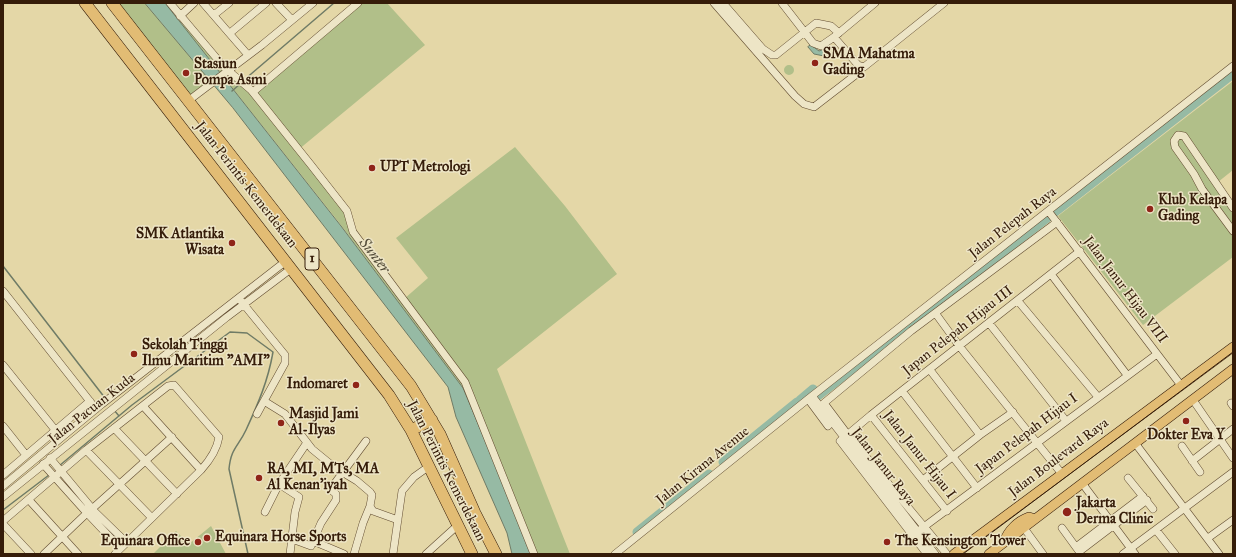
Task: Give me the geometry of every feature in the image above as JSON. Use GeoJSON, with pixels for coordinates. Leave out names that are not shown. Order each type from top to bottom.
{"type":"FeatureCollection","features":[{"type":"Feature","properties":{"kind":"highway","name":"Jalan Perintis Kemerdekaan"},"geometry":{"type":"LineString","coordinates":[[85,3],[389,396],[411,430],[472,554]]}},
{"type":"Feature","properties":{"kind":"highway","name":"Jalan Perintis Kemerdekaan"},"geometry":{"type":"LineString","coordinates":[[112,3],[411,386],[432,420],[496,554]]}},
{"type":"Feature","properties":{"kind":"highway"},"geometry":{"type":"LineString","coordinates":[[411,430],[432,420]]}},
{"type":"Feature","properties":{"kind":"main road","name":"Jalan Boulevard Raya"},"geometry":{"type":"LineString","coordinates":[[950,553],[1062,474],[1180,384],[1233,347]]}},
{"type":"Feature","properties":{"kind":"main road"},"geometry":{"type":"LineString","coordinates":[[988,554],[1004,543],[1022,525],[1035,519],[1233,369]]}},
{"type":"Feature","properties":{"kind":"main road"},"geometry":{"type":"LineString","coordinates":[[1012,510],[1022,525]]}},
{"type":"Feature","properties":{"kind":"street"},"geometry":{"type":"LineString","coordinates":[[170,3],[230,72],[252,91],[347,211],[352,232],[464,382],[534,554]]}},
{"type":"Feature","properties":{"kind":"street"},"geometry":{"type":"LineString","coordinates":[[180,16],[194,3]]}},
{"type":"Feature","properties":{"kind":"street"},"geometry":{"type":"LineString","coordinates":[[204,3],[248,55]]}},
{"type":"Feature","properties":{"kind":"street"},"geometry":{"type":"LineString","coordinates":[[214,15],[229,3]]}},
{"type":"Feature","properties":{"kind":"street"},"geometry":{"type":"LineString","coordinates":[[230,34],[266,3]]}},
{"type":"Feature","properties":{"kind":"street"},"geometry":{"type":"LineString","coordinates":[[276,3],[292,20]]}},
{"type":"Feature","properties":{"kind":"street"},"geometry":{"type":"LineString","coordinates":[[188,101],[207,86],[230,72],[248,55],[313,3]]}},
{"type":"Feature","properties":{"kind":"street"},"geometry":{"type":"LineString","coordinates":[[252,91],[358,3]]}},
{"type":"Feature","properties":{"kind":"street"},"geometry":{"type":"LineString","coordinates":[[714,3],[795,96],[804,104],[814,107],[858,73]]}},
{"type":"Feature","properties":{"kind":"street"},"geometry":{"type":"LineString","coordinates":[[723,3],[763,49],[772,55],[776,55],[812,26],[820,23],[831,26],[858,65],[864,67],[944,3]]}},
{"type":"Feature","properties":{"kind":"street"},"geometry":{"type":"LineString","coordinates":[[782,3],[805,33],[818,46],[824,45],[875,3]]}},
{"type":"Feature","properties":{"kind":"street","name":"Jalan Pelepah Raya"},"geometry":{"type":"LineString","coordinates":[[810,398],[1049,212],[1233,66]]}},
{"type":"Feature","properties":{"kind":"street"},"geometry":{"type":"LineString","coordinates":[[1233,208],[1184,136],[1178,135],[1174,141],[1175,147],[1194,174],[1202,189],[1233,231]]}},
{"type":"Feature","properties":{"kind":"street"},"geometry":{"type":"LineString","coordinates":[[1194,174],[1199,168],[1206,167]]}},
{"type":"Feature","properties":{"kind":"street","name":"Jalan Janur Hijau VIII"},"geometry":{"type":"LineString","coordinates":[[1049,212],[1180,384]]}},
{"type":"Feature","properties":{"kind":"street","name":"Jalan Pelepah Raya"},"geometry":{"type":"LineString","coordinates":[[844,436],[824,404],[825,401],[911,331],[936,314],[995,266],[1056,220]]}},
{"type":"Feature","properties":{"kind":"street","name":"Japan Pelepah Hijau III"},"geometry":{"type":"LineString","coordinates":[[844,436],[1080,251]]}},
{"type":"Feature","properties":{"kind":"street"},"geometry":{"type":"LineString","coordinates":[[3,486],[119,390],[238,298],[289,265]]}},
{"type":"Feature","properties":{"kind":"street","name":"Jalan Pacuan Kuda"},"geometry":{"type":"LineString","coordinates":[[3,497],[51,460],[289,265]]}},
{"type":"Feature","properties":{"kind":"street"},"geometry":{"type":"LineString","coordinates":[[1051,274],[1127,374]]}},
{"type":"Feature","properties":{"kind":"street"},"geometry":{"type":"LineString","coordinates":[[3,292],[96,409]]}},
{"type":"Feature","properties":{"kind":"street"},"geometry":{"type":"LineString","coordinates":[[238,298],[282,351],[285,359],[285,363],[257,414]]}},
{"type":"Feature","properties":{"kind":"street"},"geometry":{"type":"LineString","coordinates":[[1018,301],[1098,397]]}},
{"type":"Feature","properties":{"kind":"street"},"geometry":{"type":"LineString","coordinates":[[936,314],[1062,474]]}},
{"type":"Feature","properties":{"kind":"street"},"geometry":{"type":"LineString","coordinates":[[989,323],[1066,421]]}},
{"type":"Feature","properties":{"kind":"street","name":"Japan Pelepah Hijau I"},"geometry":{"type":"LineString","coordinates":[[916,534],[1127,374],[1157,354]]}},
{"type":"Feature","properties":{"kind":"street"},"geometry":{"type":"LineString","coordinates":[[3,365],[56,431]]}},
{"type":"Feature","properties":{"kind":"street"},"geometry":{"type":"LineString","coordinates":[[930,370],[980,435]]}},
{"type":"Feature","properties":{"kind":"street"},"geometry":{"type":"LineString","coordinates":[[31,554],[3,522],[54,476],[86,450],[168,386],[174,385],[219,437],[212,457],[201,470],[115,554]]}},
{"type":"Feature","properties":{"kind":"street"},"geometry":{"type":"LineString","coordinates":[[902,391],[977,488]]}},
{"type":"Feature","properties":{"kind":"street","name":"Jalan Janur Raya"},"geometry":{"type":"LineString","coordinates":[[810,398],[844,436],[916,534],[928,554]]}},
{"type":"Feature","properties":{"kind":"street","name":"Jalan Kirana Avenue"},"geometry":{"type":"LineString","coordinates":[[615,554],[810,398]]}},
{"type":"Feature","properties":{"kind":"street"},"geometry":{"type":"LineString","coordinates":[[1193,400],[1233,458]]}},
{"type":"Feature","properties":{"kind":"street"},"geometry":{"type":"LineString","coordinates":[[3,475],[90,401]]}},
{"type":"Feature","properties":{"kind":"street"},"geometry":{"type":"LineString","coordinates":[[264,401],[287,416],[306,444],[330,465],[357,481],[372,495],[370,506],[363,523],[354,554]]}},
{"type":"Feature","properties":{"kind":"street"},"geometry":{"type":"LineString","coordinates":[[143,406],[201,470]]}},
{"type":"Feature","properties":{"kind":"street"},"geometry":{"type":"LineString","coordinates":[[923,480],[980,435],[1013,412]]}},
{"type":"Feature","properties":{"kind":"street","name":"Jalan Janur Hijau I"},"geometry":{"type":"LineString","coordinates":[[871,415],[947,511]]}},
{"type":"Feature","properties":{"kind":"street"},"geometry":{"type":"LineString","coordinates":[[3,426],[26,455]]}},
{"type":"Feature","properties":{"kind":"street"},"geometry":{"type":"LineString","coordinates":[[114,428],[177,494]]}},
{"type":"Feature","properties":{"kind":"street"},"geometry":{"type":"LineString","coordinates":[[1221,441],[1233,429]]}},
{"type":"Feature","properties":{"kind":"street"},"geometry":{"type":"LineString","coordinates":[[1193,462],[1233,434]]}},
{"type":"Feature","properties":{"kind":"street"},"geometry":{"type":"LineString","coordinates":[[844,436],[950,553]]}},
{"type":"Feature","properties":{"kind":"street"},"geometry":{"type":"LineString","coordinates":[[44,554],[118,484],[172,437]]}},
{"type":"Feature","properties":{"kind":"street"},"geometry":{"type":"LineString","coordinates":[[292,539],[310,546],[321,523],[336,500],[336,494],[331,489],[366,441]]}},
{"type":"Feature","properties":{"kind":"street"},"geometry":{"type":"LineString","coordinates":[[1135,443],[1219,554]]}},
{"type":"Feature","properties":{"kind":"street"},"geometry":{"type":"LineString","coordinates":[[265,512],[278,484],[306,444]]}},
{"type":"Feature","properties":{"kind":"street"},"geometry":{"type":"LineString","coordinates":[[1182,446],[1200,472]]}},
{"type":"Feature","properties":{"kind":"street"},"geometry":{"type":"LineString","coordinates":[[86,450],[152,518]]}},
{"type":"Feature","properties":{"kind":"street"},"geometry":{"type":"LineString","coordinates":[[51,460],[120,548]]}},
{"type":"Feature","properties":{"kind":"street"},"geometry":{"type":"LineString","coordinates":[[44,465],[90,511],[126,542]]}},
{"type":"Feature","properties":{"kind":"street"},"geometry":{"type":"LineString","coordinates":[[395,553],[400,496],[405,486],[414,477],[428,467]]}},
{"type":"Feature","properties":{"kind":"street"},"geometry":{"type":"LineString","coordinates":[[1123,554],[1133,551],[1156,530],[1233,472]]}},
{"type":"Feature","properties":{"kind":"street"},"geometry":{"type":"LineString","coordinates":[[1128,478],[1154,508]]}},
{"type":"Feature","properties":{"kind":"street"},"geometry":{"type":"LineString","coordinates":[[1082,483],[1133,551]]}},
{"type":"Feature","properties":{"kind":"street"},"geometry":{"type":"LineString","coordinates":[[278,484],[300,497],[295,512],[290,554]]}},
{"type":"Feature","properties":{"kind":"street"},"geometry":{"type":"LineString","coordinates":[[1062,528],[1079,551],[1145,498]]}},
{"type":"Feature","properties":{"kind":"street"},"geometry":{"type":"LineString","coordinates":[[28,500],[78,554]]}},
{"type":"Feature","properties":{"kind":"street"},"geometry":{"type":"LineString","coordinates":[[370,506],[373,511],[378,514],[398,520]]}},
{"type":"Feature","properties":{"kind":"street"},"geometry":{"type":"LineString","coordinates":[[1208,538],[1233,520]]}},
{"type":"Feature","properties":{"kind":"street"},"geometry":{"type":"LineString","coordinates":[[426,554],[458,525]]}},
{"type":"Feature","properties":{"kind":"street"},"geometry":{"type":"LineString","coordinates":[[1022,525],[1043,554]]}},
{"type":"Feature","properties":{"kind":"street"},"geometry":{"type":"LineString","coordinates":[[1156,530],[1175,554]]}},
{"type":"Feature","properties":{"kind":"street","name":"Jalan Janur Raya"},"geometry":{"type":"LineString","coordinates":[[916,534],[935,554]]}},
{"type":"Feature","properties":{"kind":"street"},"geometry":{"type":"LineString","coordinates":[[313,541],[344,554]]}},
{"type":"Feature","properties":{"kind":"shaded area"},"geometry":{"type":"Polygon","coordinates":[[[114,3],[145,3],[212,83],[188,101],[114,3]]]}},
{"type":"Feature","properties":{"kind":"shaded area"},"geometry":{"type":"Polygon","coordinates":[[[145,3],[165,3],[341,226],[463,388],[533,554],[512,554],[507,533],[456,417],[448,387],[233,108],[145,3]]]}},
{"type":"Feature","properties":{"kind":"shaded area"},"geometry":{"type":"Polygon","coordinates":[[[165,3],[169,3],[224,67],[251,90],[358,3],[387,3],[425,45],[298,150],[347,211],[350,228],[404,299],[428,278],[396,238],[515,147],[565,206],[617,274],[497,369],[570,554],[534,554],[463,388],[337,220],[165,3]]]}},
{"type":"Feature","properties":{"kind":"shaded area"},"geometry":{"type":"Polygon","coordinates":[[[811,45],[819,51],[829,47],[831,50],[824,56],[814,54],[808,47],[811,45]]]}},
{"type":"Feature","properties":{"kind":"shaded area"},"geometry":{"type":"Polygon","coordinates":[[[789,65],[794,70],[789,75],[784,70],[789,65]]]}},
{"type":"Feature","properties":{"kind":"shaded area","name":"Klub Kelapa Gading"},"geometry":{"type":"Polygon","coordinates":[[[1233,81],[1233,170],[1218,182],[1233,202],[1233,257],[1143,325],[1058,216],[1233,81]]]}},
{"type":"Feature","properties":{"kind":"shaded area","name":"Equinara Horse Sports"},"geometry":{"type":"Polygon","coordinates":[[[211,526],[226,554],[153,554],[176,531],[189,544],[211,526]]]}},
{"type":"Feature","properties":{"kind":"waterway"},"geometry":{"type":"LineString","coordinates":[[244,80],[334,3]]}},
{"type":"Feature","properties":{"kind":"waterway"},"geometry":{"type":"LineString","coordinates":[[818,396],[1233,74]]}},
{"type":"Feature","properties":{"kind":"waterway"},"geometry":{"type":"LineString","coordinates":[[232,91],[240,84]]}},
{"type":"Feature","properties":{"kind":"waterway"},"geometry":{"type":"LineString","coordinates":[[3,266],[105,398]]}},
{"type":"Feature","properties":{"kind":"waterway"},"geometry":{"type":"LineString","coordinates":[[59,466],[132,405],[230,332],[247,333],[273,352],[268,373],[255,411],[231,456],[229,469],[248,554]]}},
{"type":"Feature","properties":{"kind":"waterway"},"geometry":{"type":"LineString","coordinates":[[800,400],[813,389]]}},
{"type":"Feature","properties":{"kind":"waterway"},"geometry":{"type":"LineString","coordinates":[[723,462],[797,402]]}},
{"type":"Feature","properties":{"kind":"waterway"},"geometry":{"type":"LineString","coordinates":[[114,410],[119,416]]}},
{"type":"Feature","properties":{"kind":"waterway"},"geometry":{"type":"LineString","coordinates":[[637,532],[709,474]]}},
{"type":"Feature","properties":{"kind":"waterway"},"geometry":{"type":"LineString","coordinates":[[3,510],[49,475]]}},
{"type":"Feature","properties":{"kind":"tram line"},"geometry":{"type":"LineString","coordinates":[[963,554],[1233,352]]}},
{"type":"Feature","properties":{"kind":"place","name":"SMA Mahatma Gading"},"geometry":{"type":"Point","coordinates":[815,63]}},
{"type":"Feature","properties":{"kind":"place","name":"Stasiun Pompa Asmi"},"geometry":{"type":"Point","coordinates":[186,73]}},
{"type":"Feature","properties":{"kind":"place","name":"UPT Metrologi"},"geometry":{"type":"Point","coordinates":[372,168]}},
{"type":"Feature","properties":{"kind":"place","name":"Klub Kelapa Gading"},"geometry":{"type":"Point","coordinates":[1150,209]}},
{"type":"Feature","properties":{"kind":"place","name":"SMK Atlantika Wisata"},"geometry":{"type":"Point","coordinates":[232,243]}},
{"type":"Feature","properties":{"kind":"place","name":"Sekolah Tinggi Ilmu Maritim \"AMI\""},"geometry":{"type":"Point","coordinates":[134,354]}},
{"type":"Feature","properties":{"kind":"place","name":"Indomaret"},"geometry":{"type":"Point","coordinates":[356,385]}},
{"type":"Feature","properties":{"kind":"place","name":"Dokter Eva Y"},"geometry":{"type":"Point","coordinates":[1186,421]}},
{"type":"Feature","properties":{"kind":"place","name":"Masjid Jami Al-Ilyas"},"geometry":{"type":"Point","coordinates":[281,423]}},
{"type":"Feature","properties":{"kind":"place","name":"RA, MI, MTs, MA Al Kenan'iyah"},"geometry":{"type":"Point","coordinates":[259,478]}},
{"type":"Feature","properties":{"kind":"place","name":"Jakarta Derma Clinic"},"geometry":{"type":"Point","coordinates":[1067,512]}},
{"type":"Feature","properties":{"kind":"place","name":"Equinara Horse Sports"},"geometry":{"type":"Point","coordinates":[207,538]}},
{"type":"Feature","properties":{"kind":"place","name":"Equinara Office"},"geometry":{"type":"Point","coordinates":[198,542]}},
{"type":"Feature","properties":{"kind":"place","name":"The Kensington Tower"},"geometry":{"type":"Point","coordinates":[887,542]}},
{"type":"Feature","properties":{"kind":"water label","name":"Sunter"},"geometry":{"type":"Point","coordinates":[374,256]}}]}
